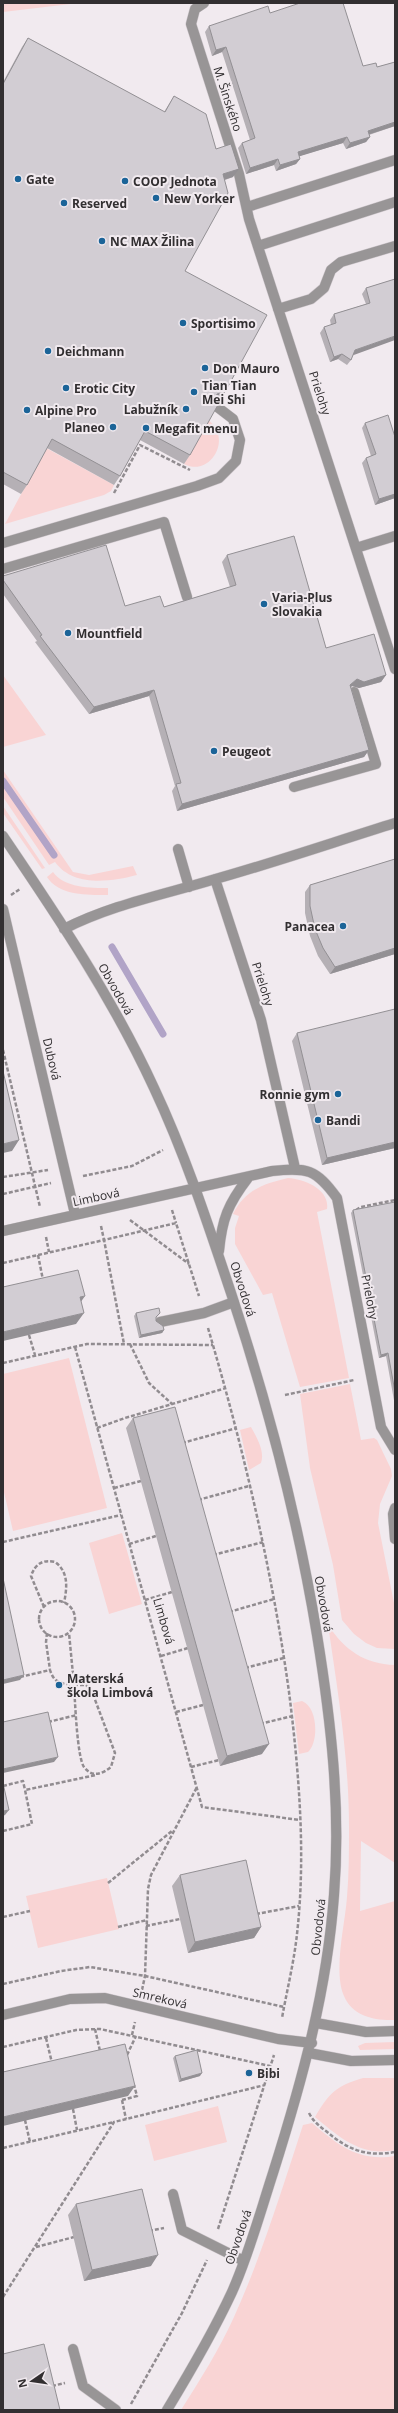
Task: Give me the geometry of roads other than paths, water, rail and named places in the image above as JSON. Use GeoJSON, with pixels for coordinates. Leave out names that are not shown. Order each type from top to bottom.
{"type":"FeatureCollection","features":[{"type":"Feature","properties":{"kind":"street","name":"M. Šinského"},"geometry":{"type":"LineString","coordinates":[[204,3],[195,9],[191,24],[239,174],[258,246]]}},
{"type":"Feature","properties":{"kind":"street"},"geometry":{"type":"LineString","coordinates":[[247,207],[395,160]]}},
{"type":"Feature","properties":{"kind":"street"},"geometry":{"type":"LineString","coordinates":[[258,246],[395,202]]}},
{"type":"Feature","properties":{"kind":"street","name":"Prielohy"},"geometry":{"type":"LineString","coordinates":[[258,246],[395,669]]}},
{"type":"Feature","properties":{"kind":"street"},"geometry":{"type":"LineString","coordinates":[[278,309],[311,299],[324,288],[331,270],[341,262],[395,246]]}},
{"type":"Feature","properties":{"kind":"street"},"geometry":{"type":"LineString","coordinates":[[3,543],[190,488],[219,478],[236,461],[240,440],[233,419],[216,406]]}},
{"type":"Feature","properties":{"kind":"street"},"geometry":{"type":"LineString","coordinates":[[3,569],[164,522],[187,597]]}},
{"type":"Feature","properties":{"kind":"street"},"geometry":{"type":"LineString","coordinates":[[356,548],[395,536]]}},
{"type":"Feature","properties":{"kind":"street"},"geometry":{"type":"LineString","coordinates":[[294,787],[376,764],[354,692]]}},
{"type":"Feature","properties":{"kind":"street"},"geometry":{"type":"LineString","coordinates":[[64,929],[89,916],[215,880],[395,823]]}},
{"type":"Feature","properties":{"kind":"street","name":"Obvodová"},"geometry":{"type":"LineString","coordinates":[[3,836],[64,929],[129,1039],[155,1088],[195,1188],[234,1302],[280,1457],[308,1581],[327,1698],[333,1760],[336,1826],[335,1891],[330,1943],[316,2023],[294,2108],[244,2261],[231,2293],[204,2345],[167,2410]]}},
{"type":"Feature","properties":{"kind":"street"},"geometry":{"type":"LineString","coordinates":[[178,849],[189,887]]}},
{"type":"Feature","properties":{"kind":"street","name":"Prielohy"},"geometry":{"type":"LineString","coordinates":[[215,880],[261,1020],[295,1168]]}},
{"type":"Feature","properties":{"kind":"street","name":"Dubová"},"geometry":{"type":"LineString","coordinates":[[3,909],[76,1214]]}},
{"type":"Feature","properties":{"kind":"street","name":"Prielohy"},"geometry":{"type":"LineString","coordinates":[[195,1188],[248,1178],[272,1171],[295,1168],[309,1171],[323,1179],[337,1198],[381,1427],[395,1450]]}},
{"type":"Feature","properties":{"kind":"street"},"geometry":{"type":"LineString","coordinates":[[219,1255],[221,1229],[226,1210],[248,1178]]}},
{"type":"Feature","properties":{"kind":"street","name":"Limbová"},"geometry":{"type":"LineString","coordinates":[[3,1231],[195,1188]]}},
{"type":"Feature","properties":{"kind":"street"},"geometry":{"type":"LineString","coordinates":[[160,1322],[204,1313],[234,1302]]}},
{"type":"Feature","properties":{"kind":"street"},"geometry":{"type":"LineString","coordinates":[[395,1508],[393,1514],[395,1539]]}},
{"type":"Feature","properties":{"kind":"street","name":"Smreková"},"geometry":{"type":"LineString","coordinates":[[3,2015],[70,1999],[105,1998],[278,2039],[351,2061],[395,2060]]}},
{"type":"Feature","properties":{"kind":"street"},"geometry":{"type":"LineString","coordinates":[[316,2023],[366,2032],[395,2031]]}},
{"type":"Feature","properties":{"kind":"street"},"geometry":{"type":"LineString","coordinates":[[173,2194],[182,2230],[244,2261]]}},
{"type":"Feature","properties":{"kind":"street"},"geometry":{"type":"LineString","coordinates":[[73,2348],[82,2386],[116,2410]]}},
{"type":"Feature","properties":{"kind":"waterway"},"geometry":{"type":"LineString","coordinates":[[3,781],[54,855]]}},
{"type":"Feature","properties":{"kind":"waterway"},"geometry":{"type":"LineString","coordinates":[[112,947],[163,1034]]}},
{"type":"Feature","properties":{"kind":"place","name":"Gate"},"geometry":{"type":"Point","coordinates":[18,179]}},
{"type":"Feature","properties":{"kind":"place","name":"COOP Jednota"},"geometry":{"type":"Point","coordinates":[125,181]}},
{"type":"Feature","properties":{"kind":"place","name":"New Yorker"},"geometry":{"type":"Point","coordinates":[156,198]}},
{"type":"Feature","properties":{"kind":"place","name":"Reserved"},"geometry":{"type":"Point","coordinates":[64,203]}},
{"type":"Feature","properties":{"kind":"place","name":"NC MAX Žilina"},"geometry":{"type":"Point","coordinates":[102,241]}},
{"type":"Feature","properties":{"kind":"place","name":"Sportisimo"},"geometry":{"type":"Point","coordinates":[183,323]}},
{"type":"Feature","properties":{"kind":"place","name":"Deichmann"},"geometry":{"type":"Point","coordinates":[48,351]}},
{"type":"Feature","properties":{"kind":"place","name":"Don Mauro"},"geometry":{"type":"Point","coordinates":[205,368]}},
{"type":"Feature","properties":{"kind":"place","name":"Erotic City"},"geometry":{"type":"Point","coordinates":[66,388]}},
{"type":"Feature","properties":{"kind":"place","name":"Tian Tian Mei Shi"},"geometry":{"type":"Point","coordinates":[194,392]}},
{"type":"Feature","properties":{"kind":"place","name":"Labužník"},"geometry":{"type":"Point","coordinates":[186,409]}},
{"type":"Feature","properties":{"kind":"place","name":"Alpine Pro"},"geometry":{"type":"Point","coordinates":[27,410]}},
{"type":"Feature","properties":{"kind":"place","name":"Planeo"},"geometry":{"type":"Point","coordinates":[113,427]}},
{"type":"Feature","properties":{"kind":"place","name":"Megafit menu"},"geometry":{"type":"Point","coordinates":[146,428]}},
{"type":"Feature","properties":{"kind":"place","name":"Varia-Plus Slovakia"},"geometry":{"type":"Point","coordinates":[264,604]}},
{"type":"Feature","properties":{"kind":"place","name":"Mountfield"},"geometry":{"type":"Point","coordinates":[68,633]}},
{"type":"Feature","properties":{"kind":"place","name":"Peugeot"},"geometry":{"type":"Point","coordinates":[214,751]}},
{"type":"Feature","properties":{"kind":"place","name":"Panacea"},"geometry":{"type":"Point","coordinates":[343,926]}},
{"type":"Feature","properties":{"kind":"place","name":"Ronnie gym"},"geometry":{"type":"Point","coordinates":[338,1094]}},
{"type":"Feature","properties":{"kind":"place","name":"Bandi"},"geometry":{"type":"Point","coordinates":[318,1120]}},
{"type":"Feature","properties":{"kind":"place","name":"Materská škola Limbová"},"geometry":{"type":"Point","coordinates":[59,1685]}},
{"type":"Feature","properties":{"kind":"place","name":"Bibi"},"geometry":{"type":"Point","coordinates":[249,2073]}}]}
